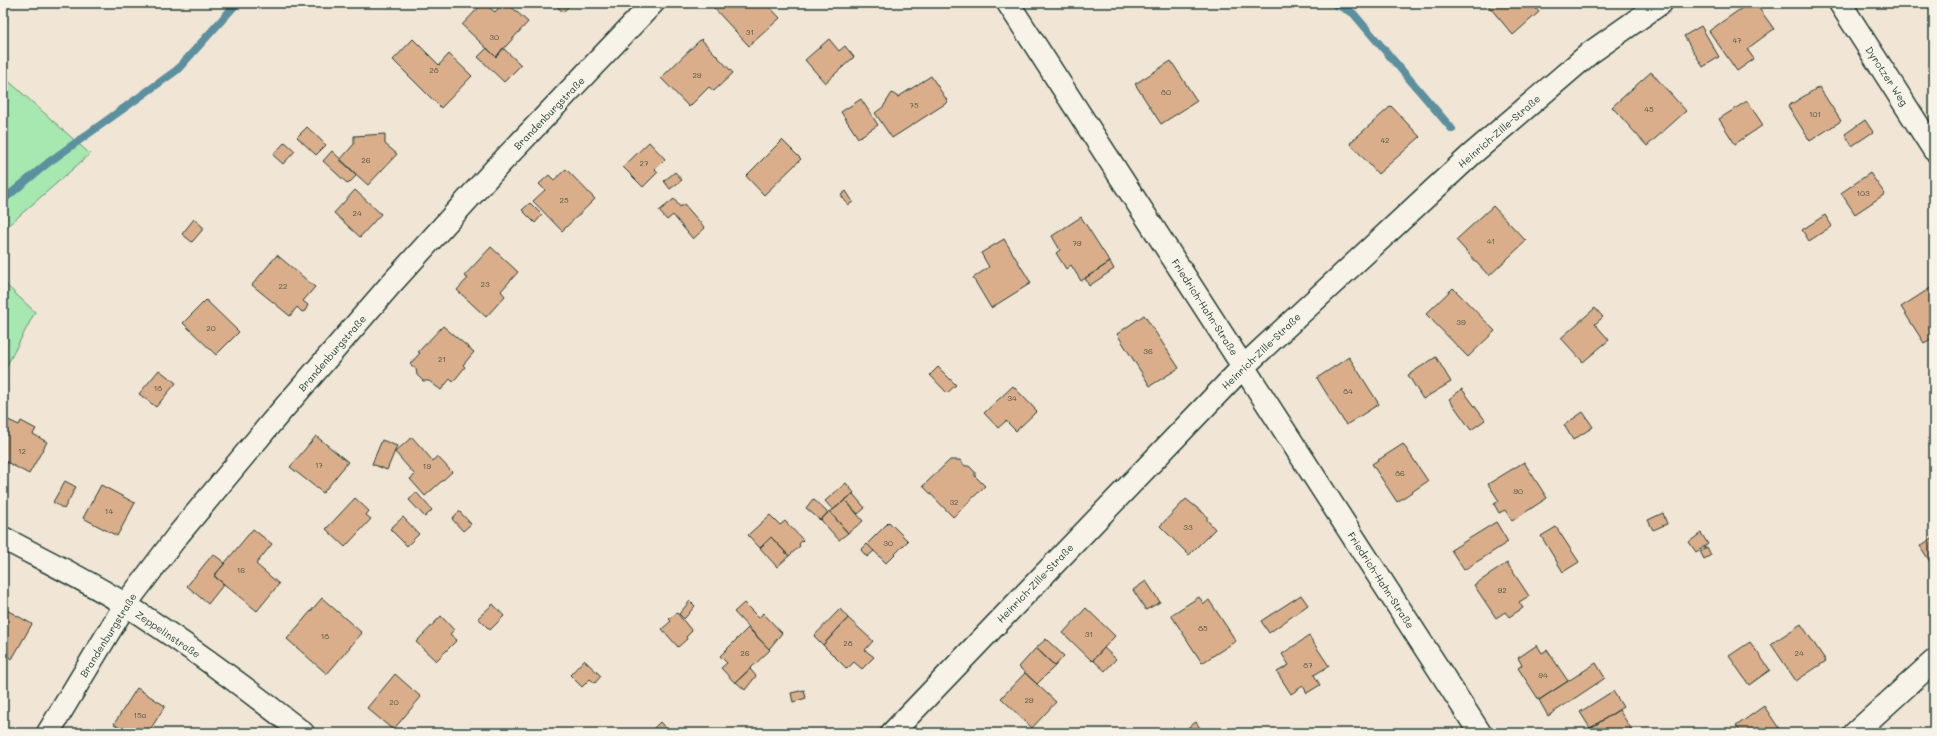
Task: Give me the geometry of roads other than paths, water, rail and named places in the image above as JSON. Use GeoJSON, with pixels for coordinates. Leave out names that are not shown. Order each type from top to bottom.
{"type":"FeatureCollection","features":[{"type":"Feature","properties":{"kind":"street","name":"Brandenburgstraße"},"geometry":{"type":"LineString","coordinates":[[48,733],[125,605],[178,535],[271,423],[391,284],[497,167],[653,3]]}},
{"type":"Feature","properties":{"kind":"street","name":"Friedrich-Hahn-Straße"},"geometry":{"type":"LineString","coordinates":[[1008,3],[1480,733]]}},
{"type":"Feature","properties":{"kind":"street","name":"Heinrich-Zille-Straße"},"geometry":{"type":"LineString","coordinates":[[892,733],[1243,367],[1471,155],[1590,53],[1661,3]]}},
{"type":"Feature","properties":{"kind":"street","name":"Dyrotzer Weg"},"geometry":{"type":"LineString","coordinates":[[1840,3],[1934,150]]}},
{"type":"Feature","properties":{"kind":"street","name":"Zeppelinstraße"},"geometry":{"type":"LineString","coordinates":[[3,538],[125,605],[219,669],[303,733]]}},
{"type":"Feature","properties":{"kind":"street"},"geometry":{"type":"LineString","coordinates":[[1855,733],[1934,661]]}},
{"type":"Feature","properties":{"kind":"waterway"},"geometry":{"type":"LineString","coordinates":[[3,200],[49,162],[177,70],[237,3]]}},
{"type":"Feature","properties":{"kind":"waterway"},"geometry":{"type":"LineString","coordinates":[[1333,3],[1353,13],[1452,129]]}}]}
